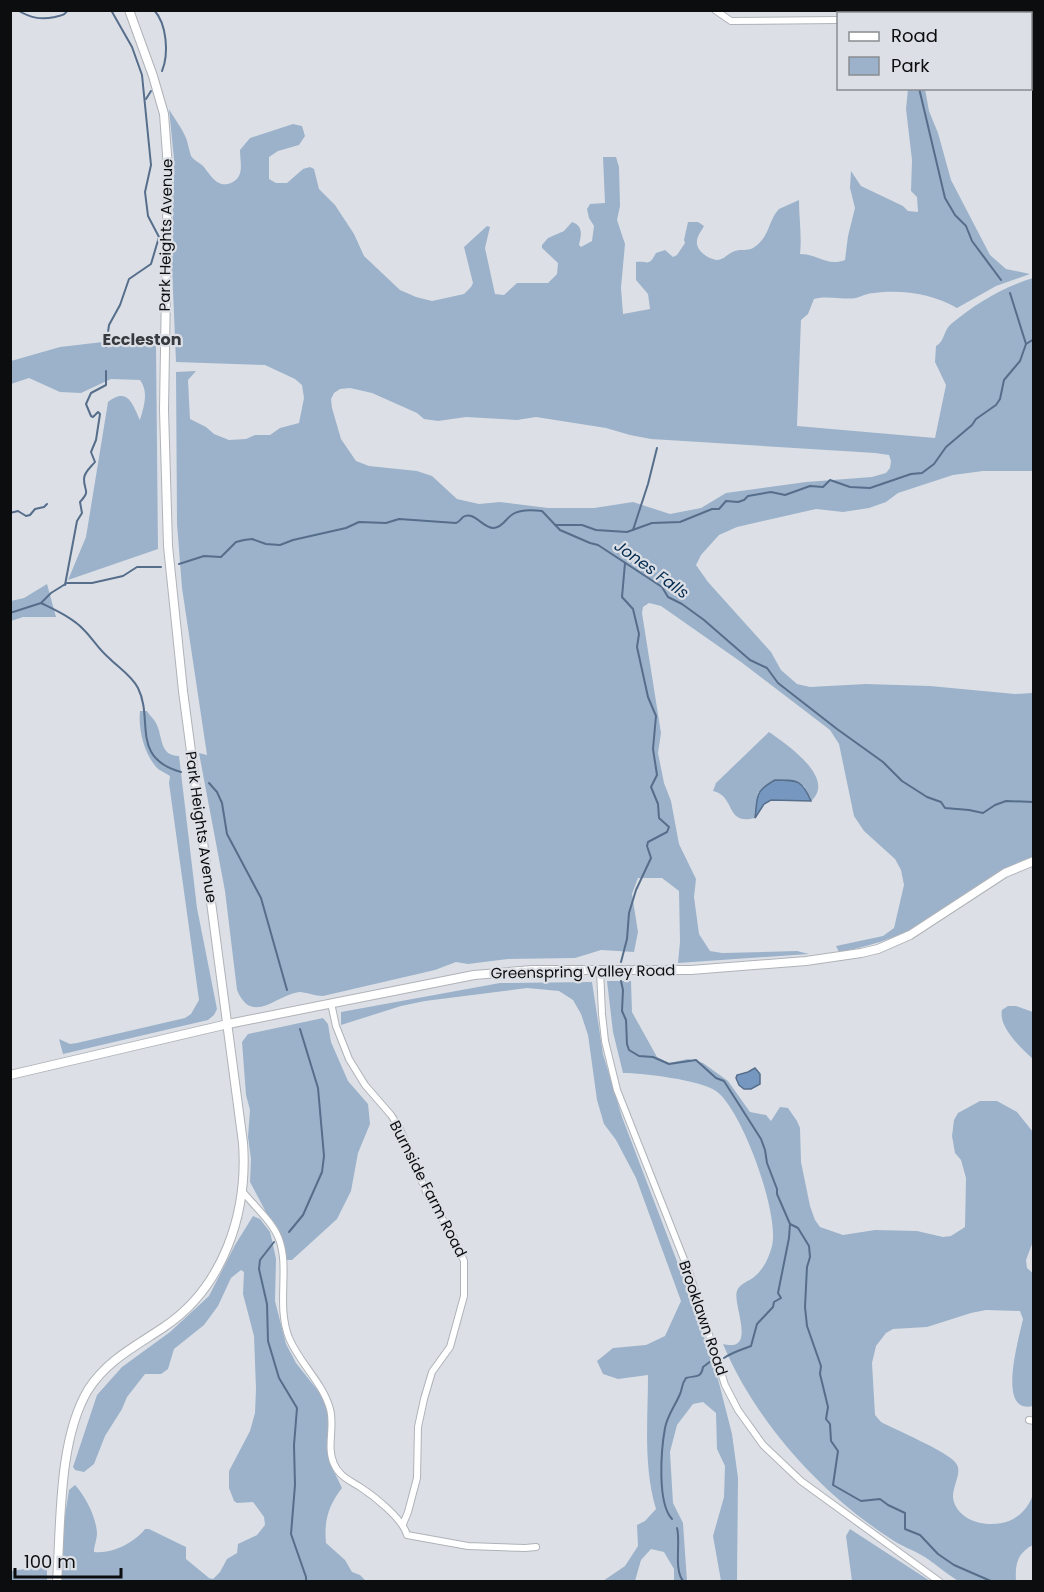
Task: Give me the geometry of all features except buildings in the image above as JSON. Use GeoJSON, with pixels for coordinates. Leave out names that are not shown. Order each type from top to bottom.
{"type":"FeatureCollection","features":[{"type":"Feature","properties":{"kind":"main road","name":"Park Heights Avenue"},"geometry":{"type":"LineString","coordinates":[[57,1581],[63,1481],[79,1407],[96,1379],[108,1366],[123,1353],[165,1326],[198,1296],[217,1268],[232,1238],[243,1192],[243,1143],[183,691],[168,546],[164,410],[168,168],[166,130],[159,95],[129,10]]}},
{"type":"Feature","properties":{"kind":"main road","name":"Greenspring Valley Road"},"geometry":{"type":"LineString","coordinates":[[10,1075],[228,1024],[474,975],[532,970],[669,971],[733,967],[806,961],[879,949],[910,935],[998,877],[1034,861]]}},
{"type":"Feature","properties":{"kind":"street"},"geometry":{"type":"LineString","coordinates":[[715,10],[724,18],[740,22],[837,20]]}},
{"type":"Feature","properties":{"kind":"street","name":"Brooklawn Road"},"geometry":{"type":"LineString","coordinates":[[600,970],[603,1023],[617,1090],[688,1272],[726,1385],[738,1410],[763,1445],[801,1481],[940,1581]]}},
{"type":"Feature","properties":{"kind":"street","name":"Burnside Farm Road"},"geometry":{"type":"LineString","coordinates":[[332,1003],[336,1026],[349,1059],[364,1084],[400,1129],[428,1196],[453,1236],[464,1261],[464,1296],[450,1347],[432,1372],[424,1399],[418,1427],[417,1478],[403,1524]]}},
{"type":"Feature","properties":{"kind":"street"},"geometry":{"type":"LineString","coordinates":[[243,1192],[267,1219],[280,1242],[285,1326],[296,1353],[330,1408],[331,1456],[334,1465],[345,1478],[372,1496],[403,1524],[407,1535],[468,1546],[536,1547]]}},
{"type":"Feature","properties":{"kind":"green space"},"geometry":{"type":"Polygon","coordinates":[[[908,90],[925,90],[929,111],[938,133],[951,180],[990,255],[1006,269],[1030,274],[996,286],[957,308],[938,299],[906,292],[872,293],[856,298],[814,299],[808,314],[801,320],[797,426],[935,438],[946,385],[935,362],[936,346],[948,327],[970,310],[1000,291],[1033,278],[1033,471],[983,471],[953,475],[898,493],[886,502],[869,508],[843,512],[816,509],[737,527],[719,535],[701,555],[696,565],[708,582],[771,652],[781,670],[797,684],[810,687],[866,684],[930,686],[1015,694],[1033,693],[1033,857],[996,874],[942,912],[917,926],[881,942],[839,952],[836,946],[883,936],[894,928],[904,885],[901,870],[895,859],[864,831],[854,816],[839,744],[830,730],[741,662],[661,606],[649,603],[643,607],[642,613],[661,733],[658,753],[664,783],[671,801],[679,844],[696,879],[694,897],[699,934],[710,951],[722,953],[797,951],[809,954],[678,963],[679,891],[662,878],[638,878],[632,894],[638,932],[634,952],[601,950],[575,958],[508,959],[468,964],[456,962],[435,970],[323,996],[299,992],[257,1007],[250,1006],[243,1001],[237,990],[225,891],[199,753],[207,755],[182,588],[177,524],[176,372],[196,371],[188,380],[190,419],[214,434],[229,440],[246,439],[255,435],[270,435],[280,428],[299,423],[304,398],[302,385],[295,379],[265,365],[176,362],[172,267],[174,159],[169,109],[187,140],[191,156],[221,184],[231,183],[238,177],[241,169],[240,150],[250,138],[293,124],[302,126],[305,136],[299,145],[278,151],[269,157],[269,179],[276,183],[287,183],[303,169],[310,167],[314,169],[319,189],[335,205],[354,234],[364,256],[400,290],[432,301],[464,294],[471,287],[473,283],[464,247],[487,226],[490,227],[485,248],[495,294],[504,295],[517,283],[548,283],[557,274],[558,263],[542,248],[548,238],[564,231],[572,222],[580,229],[579,245],[581,247],[592,241],[594,226],[587,209],[590,204],[605,203],[603,157],[616,157],[619,167],[620,206],[617,220],[625,244],[621,288],[623,314],[650,309],[648,294],[636,280],[636,262],[649,262],[656,253],[665,250],[673,257],[677,255],[685,243],[688,222],[698,222],[704,226],[697,239],[698,247],[711,259],[718,260],[735,251],[753,248],[763,239],[779,209],[799,200],[800,254],[833,262],[845,260],[855,208],[850,188],[851,171],[861,186],[903,206],[908,211],[918,212],[917,197],[911,191],[912,160],[906,109],[908,90]],[[350,388],[340,389],[331,399],[341,439],[356,461],[369,466],[417,471],[432,476],[457,499],[479,504],[500,502],[548,508],[594,508],[633,502],[670,514],[701,508],[726,493],[806,482],[872,477],[886,473],[891,461],[889,455],[875,453],[651,439],[606,428],[536,417],[517,420],[466,417],[438,421],[424,419],[417,413],[372,393],[350,388]]]}},
{"type":"Feature","properties":{"kind":"green space"},"geometry":{"type":"Polygon","coordinates":[[[154,336],[156,344],[158,549],[68,580],[86,537],[108,402],[120,396],[129,399],[140,420],[145,399],[143,385],[140,380],[111,379],[81,393],[60,392],[29,378],[11,384],[11,361],[60,347],[154,336]]]}},
{"type":"Feature","properties":{"kind":"green space"},"geometry":{"type":"Polygon","coordinates":[[[47,584],[56,617],[23,617],[11,621],[11,601],[24,598],[47,584]]]}},
{"type":"Feature","properties":{"kind":"green space"},"geometry":{"type":"Polygon","coordinates":[[[140,711],[147,711],[155,722],[168,753],[179,756],[197,908],[217,1009],[208,1020],[63,1054],[59,1039],[70,1044],[77,1043],[185,1018],[191,1014],[199,1000],[169,783],[170,776],[157,768],[145,749],[141,733],[140,711]]]}},
{"type":"Feature","properties":{"kind":"green space"},"geometry":{"type":"Polygon","coordinates":[[[769,732],[797,753],[814,772],[818,782],[817,792],[811,801],[804,786],[758,792],[755,818],[739,818],[725,798],[713,791],[716,783],[769,732]]]}},
{"type":"Feature","properties":{"kind":"green space"},"geometry":{"type":"Polygon","coordinates":[[[607,981],[631,981],[632,1012],[657,1057],[669,1063],[688,1059],[703,1063],[728,1081],[750,1112],[766,1115],[771,1121],[780,1107],[788,1108],[800,1128],[801,1162],[810,1206],[820,1227],[843,1235],[875,1230],[917,1231],[943,1237],[951,1236],[965,1227],[966,1178],[961,1160],[955,1153],[952,1136],[954,1120],[958,1113],[980,1101],[997,1101],[1017,1112],[1033,1132],[1034,1239],[1026,1260],[1027,1268],[1034,1274],[1033,1406],[1022,1406],[1015,1399],[1013,1387],[1015,1357],[1023,1319],[1020,1311],[986,1310],[927,1327],[893,1329],[886,1333],[876,1346],[872,1363],[875,1415],[881,1422],[932,1447],[955,1462],[958,1466],[958,1476],[953,1497],[963,1515],[985,1524],[1009,1521],[1024,1510],[1033,1494],[1033,1545],[1023,1552],[1018,1560],[1016,1581],[961,1582],[923,1556],[891,1539],[865,1521],[816,1478],[793,1454],[753,1401],[723,1344],[733,1345],[739,1341],[741,1326],[737,1291],[761,1270],[772,1246],[773,1231],[770,1211],[757,1164],[737,1118],[716,1091],[685,1080],[623,1073],[613,1032],[607,981]]]}},
{"type":"Feature","properties":{"kind":"green space"},"geometry":{"type":"Polygon","coordinates":[[[592,982],[603,1054],[622,1117],[691,1298],[718,1379],[732,1434],[738,1478],[737,1581],[721,1581],[713,1536],[724,1497],[725,1466],[717,1449],[716,1413],[703,1402],[693,1404],[677,1425],[670,1452],[673,1503],[683,1523],[687,1581],[674,1581],[674,1569],[664,1552],[651,1549],[641,1560],[635,1581],[603,1581],[625,1566],[638,1546],[637,1525],[645,1521],[656,1509],[649,1476],[648,1375],[618,1379],[603,1374],[597,1361],[613,1348],[646,1345],[665,1336],[681,1301],[636,1178],[616,1140],[604,1124],[597,1100],[588,1035],[581,1014],[573,1000],[559,991],[527,988],[425,1001],[341,1025],[341,1012],[500,983],[592,982]]]}},
{"type":"Feature","properties":{"kind":"green space"},"geometry":{"type":"Polygon","coordinates":[[[1008,1006],[1016,1006],[1033,1012],[1033,1059],[1011,1037],[1003,1023],[1002,1010],[1008,1006]]]}},
{"type":"Feature","properties":{"kind":"green space"},"geometry":{"type":"Polygon","coordinates":[[[323,1018],[328,1024],[331,1042],[348,1081],[368,1104],[370,1124],[358,1153],[351,1191],[337,1219],[292,1260],[285,1260],[278,1228],[268,1216],[250,1182],[251,1159],[248,1137],[250,1110],[246,1095],[242,1042],[248,1034],[323,1018]]]}},
{"type":"Feature","properties":{"kind":"green space"},"geometry":{"type":"Polygon","coordinates":[[[253,1216],[260,1219],[270,1232],[276,1259],[275,1301],[286,1344],[296,1363],[323,1397],[331,1421],[329,1461],[342,1488],[328,1514],[326,1543],[345,1560],[352,1572],[360,1575],[366,1581],[61,1582],[63,1528],[69,1490],[75,1485],[87,1501],[95,1520],[97,1533],[94,1552],[108,1551],[122,1546],[135,1539],[145,1529],[149,1529],[186,1547],[186,1559],[213,1579],[227,1559],[237,1553],[238,1544],[257,1535],[265,1525],[264,1517],[253,1502],[237,1503],[229,1488],[229,1471],[250,1431],[255,1413],[254,1336],[243,1294],[244,1272],[241,1270],[231,1278],[218,1306],[204,1325],[174,1349],[168,1369],[161,1374],[145,1374],[127,1397],[105,1436],[94,1464],[84,1472],[75,1470],[73,1467],[97,1395],[122,1367],[170,1332],[209,1296],[253,1216]]]}},
{"type":"Feature","properties":{"kind":"green space"},"geometry":{"type":"Polygon","coordinates":[[[850,1529],[930,1581],[852,1581],[846,1536],[850,1529]]]}},
{"type":"Feature","properties":{"kind":"green space"},"geometry":{"type":"Polygon","coordinates":[[[47,1566],[47,1581],[11,1581],[11,1571],[47,1566]]]}},
{"type":"Feature","properties":{"kind":"shaded area"},"geometry":{"type":"Polygon","coordinates":[[[775,780],[789,780],[802,785],[811,801],[771,800],[764,804],[755,818],[760,791],[775,780]]]}},
{"type":"Feature","properties":{"kind":"shaded area"},"geometry":{"type":"Polygon","coordinates":[[[755,1068],[760,1074],[760,1084],[751,1089],[744,1089],[739,1085],[737,1075],[755,1068]]]}},
{"type":"Feature","properties":{"kind":"waterway"},"geometry":{"type":"LineString","coordinates":[[17,10],[31,17],[40,18],[63,15],[68,10]]}},
{"type":"Feature","properties":{"kind":"waterway"},"geometry":{"type":"LineString","coordinates":[[106,347],[109,325],[120,305],[129,279],[151,264],[159,237],[148,216],[145,192],[151,165],[142,75],[132,47],[111,10]]}},
{"type":"Feature","properties":{"kind":"waterway"},"geometry":{"type":"LineString","coordinates":[[154,10],[162,23],[166,39],[166,56],[162,71]]}},
{"type":"Feature","properties":{"kind":"waterway"},"geometry":{"type":"LineString","coordinates":[[919,90],[945,198],[955,215],[966,226],[972,241],[1001,280]]}},
{"type":"Feature","properties":{"kind":"waterway"},"geometry":{"type":"LineString","coordinates":[[146,99],[151,91]]}},
{"type":"Feature","properties":{"kind":"waterway"},"geometry":{"type":"LineString","coordinates":[[1010,293],[1026,344]]}},
{"type":"Feature","properties":{"kind":"waterway"},"geometry":{"type":"LineString","coordinates":[[555,525],[582,525],[596,530],[627,532],[652,523],[680,522],[712,509],[719,509],[726,501],[738,502],[748,496],[771,492],[785,495],[810,486],[823,487],[830,480],[850,487],[870,488],[911,474],[922,473],[934,464],[946,447],[976,419],[996,405],[1000,399],[1004,380],[1020,361],[1026,344],[1034,339]]}},
{"type":"Feature","properties":{"kind":"waterway"},"geometry":{"type":"LineString","coordinates":[[65,585],[77,521],[82,513],[80,502],[86,493],[84,476],[95,462],[91,452],[96,440],[100,414],[98,412],[93,417],[91,416],[86,404],[91,393],[106,385],[106,371]]}},
{"type":"Feature","properties":{"kind":"waterway"},"geometry":{"type":"LineString","coordinates":[[633,530],[657,448]]}},
{"type":"Feature","properties":{"kind":"waterway"},"geometry":{"type":"LineString","coordinates":[[10,513],[18,511],[26,516],[47,504]]}},
{"type":"Feature","properties":{"kind":"waterway","name":"Jones Falls"},"geometry":{"type":"LineString","coordinates":[[179,564],[204,556],[221,557],[236,542],[244,540],[252,539],[266,544],[280,545],[346,528],[359,522],[386,523],[399,519],[456,523],[463,517],[471,516],[486,526],[494,528],[500,526],[516,512],[542,511],[560,530],[598,545],[662,587],[668,597],[704,620],[750,660],[767,668],[778,683],[883,762],[902,781],[927,797],[941,802],[945,808],[983,813],[1006,801],[1034,802]]}},
{"type":"Feature","properties":{"kind":"waterway"},"geometry":{"type":"LineString","coordinates":[[621,962],[627,939],[629,913],[636,890],[651,858],[648,842],[667,832],[669,827],[659,818],[658,804],[651,787],[657,775],[653,749],[656,716],[648,697],[637,647],[639,634],[633,609],[622,597],[625,563]]}},
{"type":"Feature","properties":{"kind":"waterway","name":"Jones Falls"},"geometry":{"type":"LineString","coordinates":[[10,613],[41,603],[51,593],[67,583],[92,583],[123,576],[137,567],[161,567]]}},
{"type":"Feature","properties":{"kind":"waterway"},"geometry":{"type":"LineString","coordinates":[[41,603],[80,626],[102,652],[132,680],[142,700],[149,748],[165,766],[181,772]]}},
{"type":"Feature","properties":{"kind":"waterway"},"geometry":{"type":"LineString","coordinates":[[209,783],[217,792],[222,803],[227,834],[261,898],[287,990]]}},
{"type":"Feature","properties":{"kind":"waterway"},"geometry":{"type":"LineString","coordinates":[[621,981],[622,1011],[626,1020],[629,1050],[639,1056],[653,1057],[669,1064],[696,1060],[716,1078],[724,1081],[761,1139],[777,1194],[790,1224],[798,1228],[809,1246],[805,1307],[807,1326],[821,1366],[820,1374],[828,1407],[826,1419],[830,1424],[831,1441],[838,1451],[833,1485],[861,1501],[880,1499],[905,1513],[905,1529],[920,1535],[938,1554],[954,1565],[993,1582]]}},
{"type":"Feature","properties":{"kind":"waterway"},"geometry":{"type":"LineString","coordinates":[[289,1232],[303,1215],[322,1172],[324,1156],[318,1088],[300,1029]]}},
{"type":"Feature","properties":{"kind":"waterway"},"geometry":{"type":"LineString","coordinates":[[724,1358],[751,1346],[757,1324],[773,1307],[774,1302],[781,1298],[778,1293],[790,1224]]}},
{"type":"Feature","properties":{"kind":"waterway"},"geometry":{"type":"LineString","coordinates":[[274,1242],[260,1260],[259,1269],[267,1304],[268,1341],[279,1378],[297,1408],[291,1534],[306,1582]]}},
{"type":"Feature","properties":{"kind":"waterway"},"geometry":{"type":"LineString","coordinates":[[672,1519],[667,1511],[662,1489],[666,1424],[683,1382],[686,1378],[699,1375],[703,1367],[711,1361]]}},
{"type":"Feature","properties":{"kind":"waterway"},"geometry":{"type":"LineString","coordinates":[[677,1528],[678,1564],[684,1582]]}},
{"type":"Feature","properties":{"kind":"district","name":"Eccleston"},"geometry":{"type":"Point","coordinates":[142,339]}}]}
